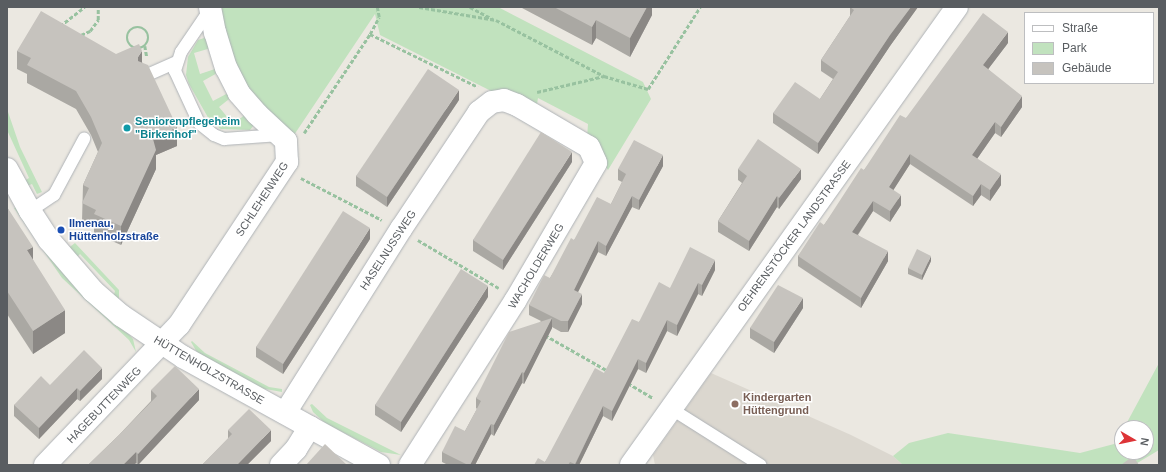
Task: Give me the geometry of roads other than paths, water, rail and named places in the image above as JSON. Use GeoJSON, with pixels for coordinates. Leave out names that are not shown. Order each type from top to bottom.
{"type":"FeatureCollection","features":[{"type":"Feature","properties":{"kind":"street","name":"SCHLEHENWEG"},"geometry":{"type":"LineString","coordinates":[[163,345],[193,305],[286,162],[286,142],[257,114],[239,92],[220,51],[211,7]]}},
{"type":"Feature","properties":{"kind":"street","name":"OEHRENSTÖCKER LANDSTRASSE"},"geometry":{"type":"LineString","coordinates":[[631,465],[670,408],[957,7]]}},
{"type":"Feature","properties":{"kind":"street","name":"HASELNUSSWEG"},"geometry":{"type":"LineString","coordinates":[[285,413],[401,229],[479,112],[492,102],[504,100]]}},
{"type":"Feature","properties":{"kind":"street","name":"WACHOLDERWEG"},"geometry":{"type":"LineString","coordinates":[[410,465],[514,301],[596,163],[589,147],[504,100]]}},
{"type":"Feature","properties":{"kind":"street","name":"HÜTTENHOLZSTRASSE"},"geometry":{"type":"LineString","coordinates":[[8,174],[30,211],[72,269],[93,291],[122,316],[163,345],[379,465]]}},
{"type":"Feature","properties":{"kind":"street","name":"HAGEBUTTENWEG"},"geometry":{"type":"LineString","coordinates":[[45,465],[163,345]]}},
{"type":"Feature","properties":{"kind":"street"},"geometry":{"type":"LineString","coordinates":[[280,465],[296,449],[310,427]]}},
{"type":"Feature","properties":{"kind":"lane"},"geometry":{"type":"LineString","coordinates":[[145,76],[176,62],[211,7]]}},
{"type":"Feature","properties":{"kind":"lane"},"geometry":{"type":"LineString","coordinates":[[176,62],[177,79],[199,123],[214,135],[224,139],[280,135]]}},
{"type":"Feature","properties":{"kind":"lane"},"geometry":{"type":"LineString","coordinates":[[30,211],[54,195],[84,139]]}},
{"type":"Feature","properties":{"kind":"lane"},"geometry":{"type":"LineString","coordinates":[[670,408],[760,465]]}},
{"type":"Feature","properties":{"kind":"place","name":"Seniorenpflegeheim \"Birkenhof\""},"geometry":{"type":"Point","coordinates":[127,128]}},
{"type":"Feature","properties":{"kind":"place","name":"Ilmenau, Hüttenholzstraße"},"geometry":{"type":"Point","coordinates":[61,230]}},
{"type":"Feature","properties":{"kind":"place","name":"Kindergarten Hüttengrund"},"geometry":{"type":"Point","coordinates":[735,404]}}]}
